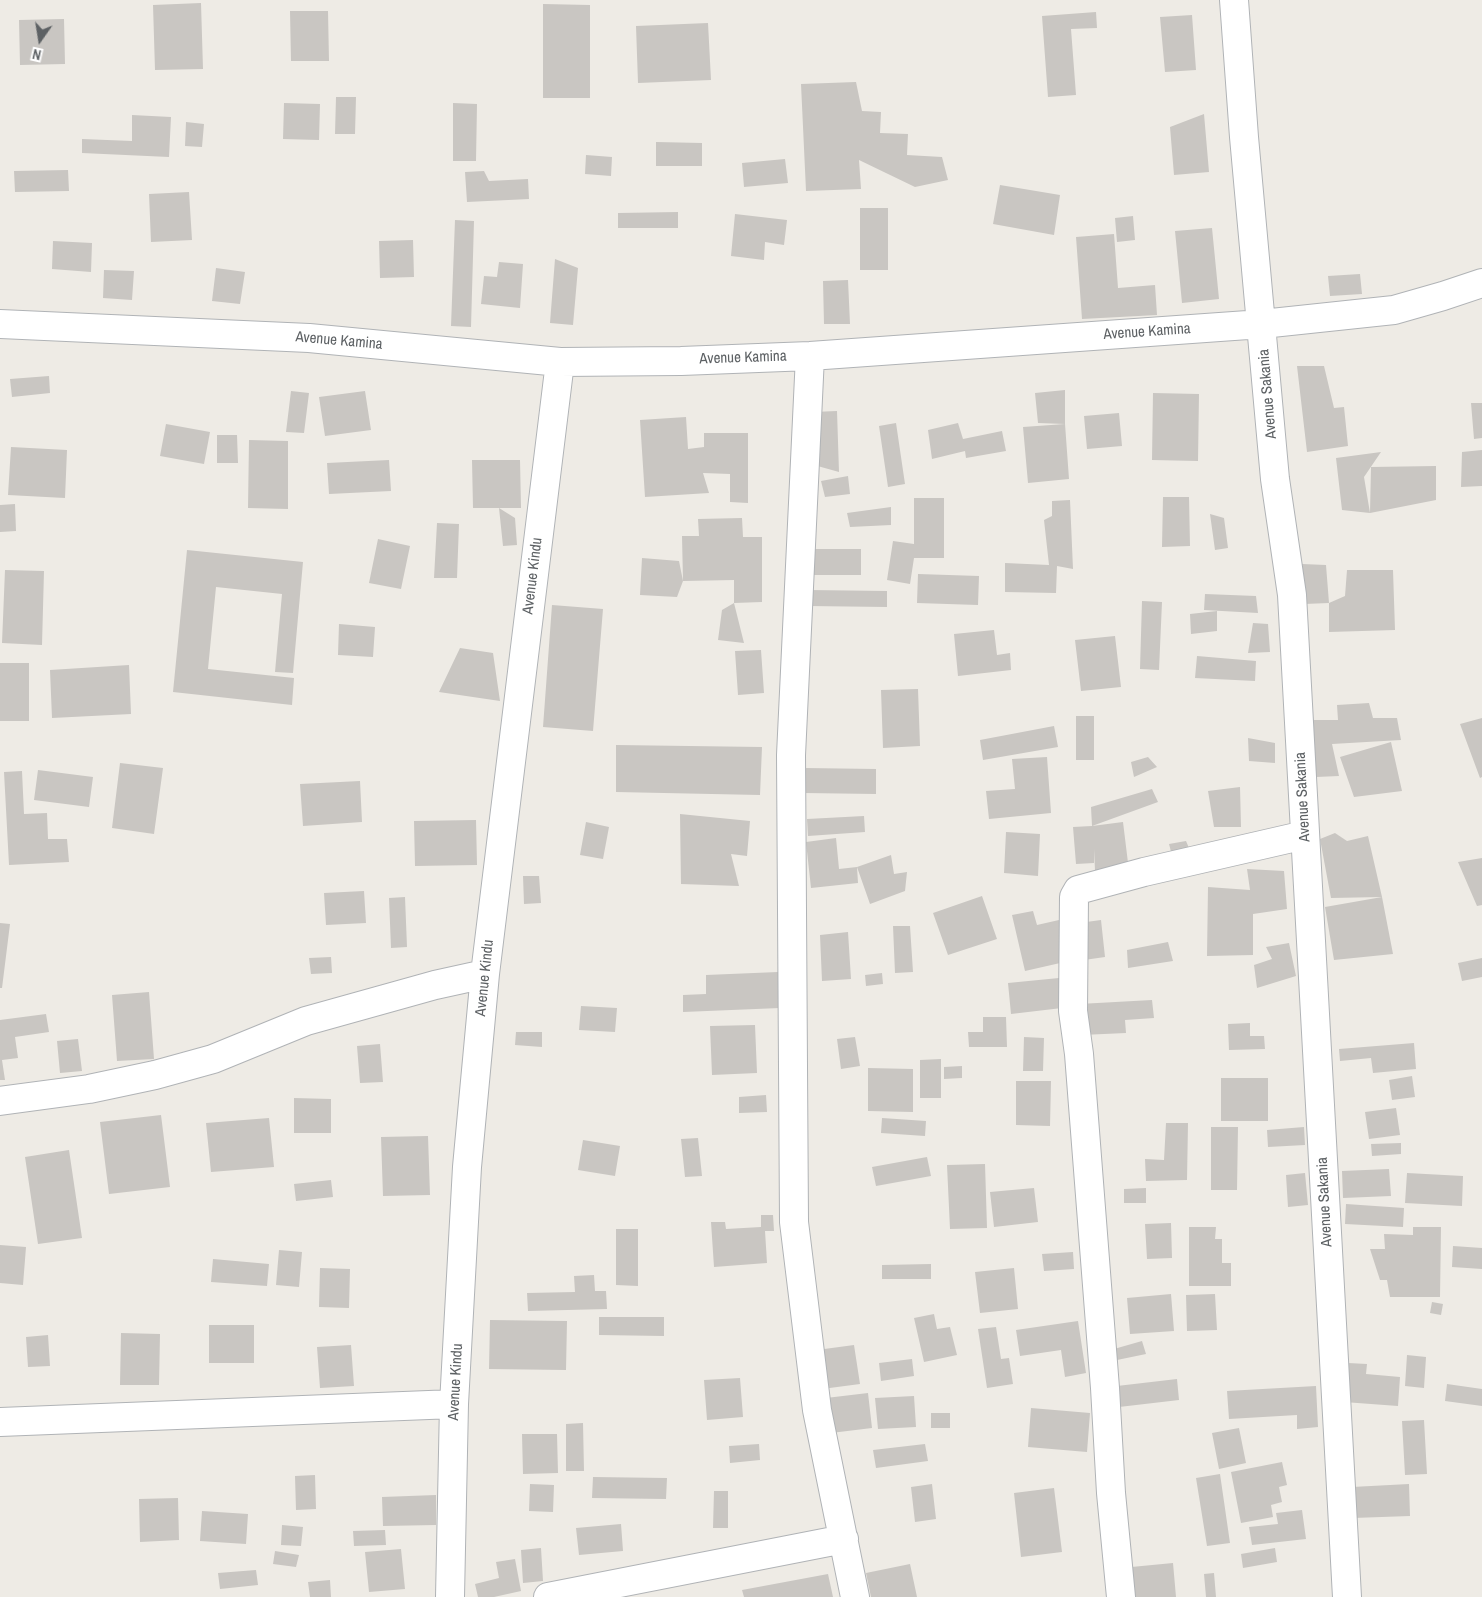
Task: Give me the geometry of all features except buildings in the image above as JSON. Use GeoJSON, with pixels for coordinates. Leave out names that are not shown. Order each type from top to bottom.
{"type":"FeatureCollection","features":[{"type":"Feature","properties":{"kind":"street","name":"Avenue Sakania"},"geometry":{"type":"LineString","coordinates":[[1234,0],[1244,137],[1275,479],[1292,595],[1347,1597]]}},
{"type":"Feature","properties":{"kind":"street","name":"Avenue Kamina"},"geometry":{"type":"LineString","coordinates":[[0,324],[309,338],[560,362],[681,361],[810,356],[1262,324],[1394,310],[1482,283]]}},
{"type":"Feature","properties":{"kind":"street"},"geometry":{"type":"LineString","coordinates":[[810,356],[791,755],[794,1222],[818,1410],[855,1597]]}},
{"type":"Feature","properties":{"kind":"street","name":"Avenue Kindu"},"geometry":{"type":"LineString","coordinates":[[450,1597],[454,1404],[466,1167],[485,974],[560,362]]}},
{"type":"Feature","properties":{"kind":"street"},"geometry":{"type":"LineString","coordinates":[[1121,1597],[1111,1493],[1105,1388],[1079,1054],[1073,1012],[1074,897],[1078,890],[1144,872],[1305,835]]}},
{"type":"Feature","properties":{"kind":"street"},"geometry":{"type":"LineString","coordinates":[[0,1101],[89,1089],[155,1075],[213,1059],[306,1021],[435,985],[485,974]]}},
{"type":"Feature","properties":{"kind":"street"},"geometry":{"type":"LineString","coordinates":[[0,1422],[454,1404]]}},
{"type":"Feature","properties":{"kind":"street"},"geometry":{"type":"LineString","coordinates":[[548,1597],[844,1539]]}}]}
